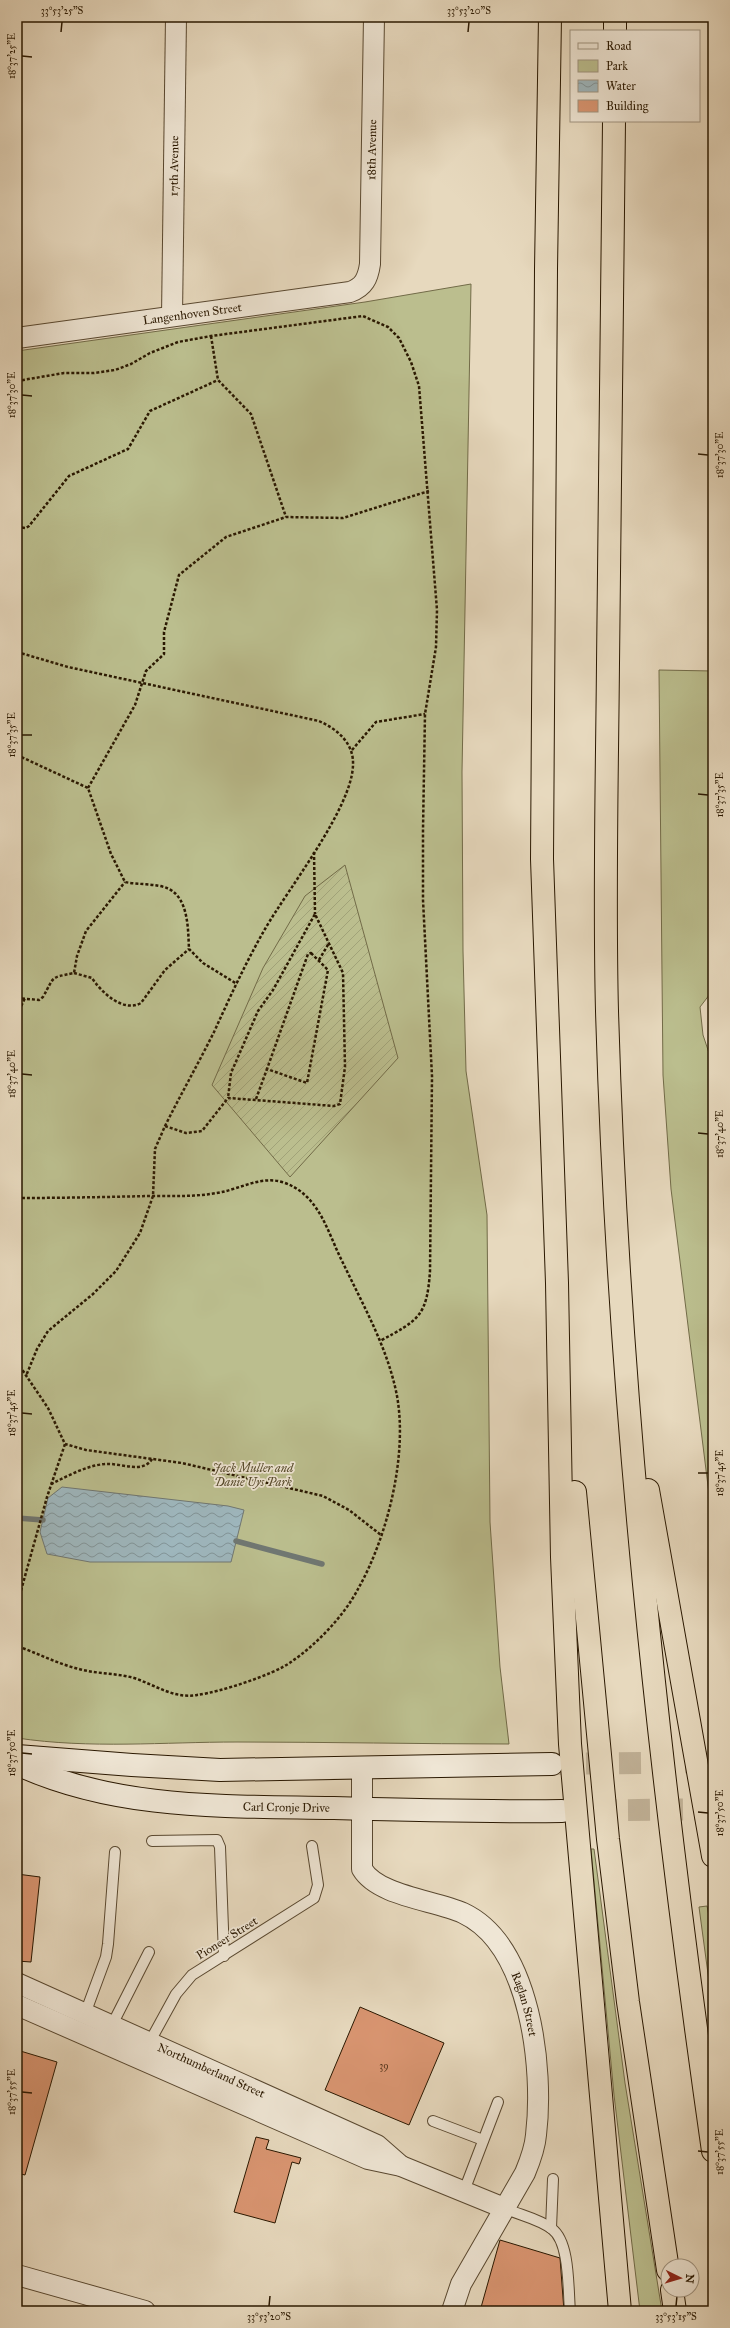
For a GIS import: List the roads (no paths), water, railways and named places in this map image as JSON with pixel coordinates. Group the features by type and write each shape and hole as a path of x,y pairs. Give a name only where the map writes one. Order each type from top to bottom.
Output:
{"highway":[{"path":"550,17 546,276 542,859 556,1283 562,1557 570,1744 620,2311"},
{"path":"615,17 615,30"},
{"path":"614,122 606,863 607,1002 615,1198 627,1385 646,1618 659,1742 690,1992 713,2151"},
{"path":"556,1283 596,1734 628,2002 666,2258"},
{"path":"627,1385 663,1569 713,1856"},
{"path":"673,2298 675,2311"}],"main road":[{"path":"17,1756 132,1766 220,1770 552,1764"},
{"name":"Carl Cronje Drive","path":"17,1764 48,1778 84,1788 164,1802 218,1806 562,1811"}],"street":[{"name":"17th Avenue","path":"172,316 176,17"},
{"name":"18th Avenue","path":"365,282 370,264 374,17"},
{"name":"Langenhoven Street","path":"17,338 350,292 359,289 365,282"},
{"name":"Raglan Street","path":"362,1767 362,1869 367,1878 386,1888 463,1913 483,1927 505,1952 516,1972 526,2001 536,2065 536,2129 531,2158 525,2173 461,2284 452,2311"},
{"name":"Northumberland Street","path":"17,1983 112,2025 145,2050"},
{"name":"Northumberland Street","path":"17,2004 145,2050 377,2145 401,2166 504,2208"},
{"path":"17,2275 144,2311"}],"lane":[{"path":"152,1841 217,1840 220,1846 224,1956"},
{"name":"Pioneer Street","path":"145,2050 176,1994 192,1975 314,1898 318,1885 312,1846"},
{"path":"85,2014 106,1957 115,1852"},
{"path":"112,2025 149,1952"},
{"path":"464,2191 498,2102"},
{"path":"433,2120 483,2140"},
{"path":"551,2228 553,2179"},
{"path":"504,2208 551,2228 562,2241 570,2311"}],"water":[{"path":"62,1487 228,1506 244,1510 231,1562 90,1562 47,1554 40,1532 48,1498"}],"waterway":[{"path":"17,1518 43,1520"},
{"path":"236,1541 322,1564"}],"tunnel":[{"path":"553,1764 713,1762"},
{"path":"562,1811 713,1809"}],"park label":[{"name":"Jack Muller and Danie Uys Park","path":"253,1475"}]}
